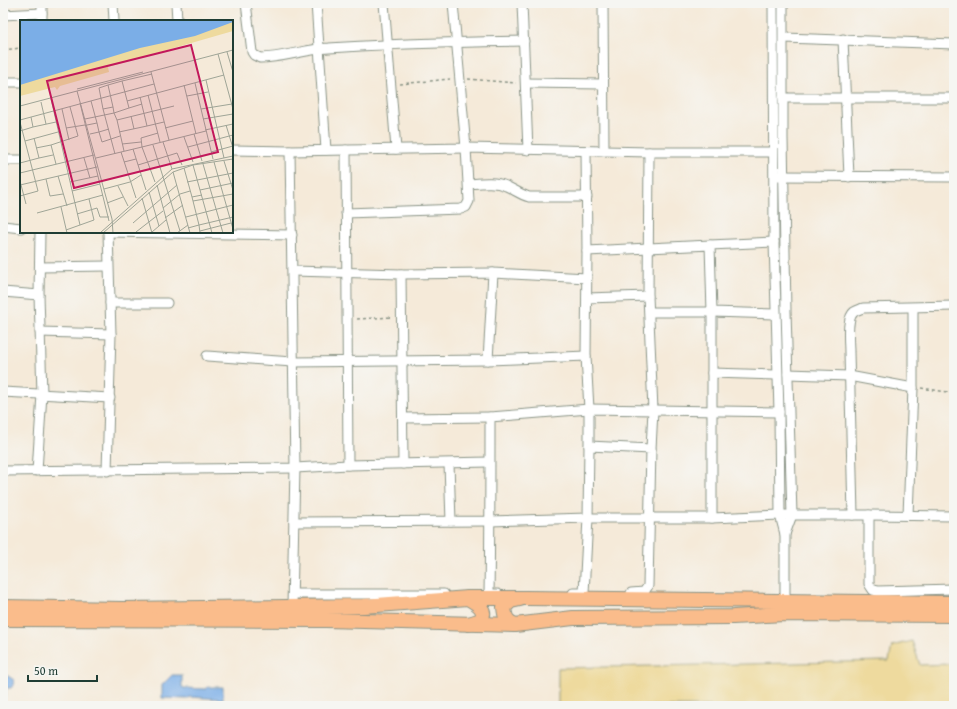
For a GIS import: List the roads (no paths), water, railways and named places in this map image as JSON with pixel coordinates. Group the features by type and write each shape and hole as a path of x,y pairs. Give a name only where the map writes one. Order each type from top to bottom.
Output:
{"highway":[{"path":"468,598 478,604 484,615 481,620 468,624"},
{"path":"3,619 122,614 293,600 364,606 468,598 785,600 954,603"},
{"path":"515,625 509,623 505,617 504,608 511,601 526,598"},
{"path":"3,607 122,614 515,625 573,618 733,617 784,614 954,614"}],"street":[{"path":"113,3 114,20"},
{"path":"176,3 177,20"},
{"path":"246,3 252,52 258,58 319,48 387,44 524,41"},
{"path":"316,3 326,150"},
{"path":"384,3 396,149"},
{"path":"346,213 461,210 466,207 469,201 466,148 453,3"},
{"path":"522,3 528,150"},
{"path":"603,3 604,151"},
{"path":"773,3 775,314 779,412 780,515 785,534 784,614"},
{"path":"783,3 784,176 792,515 785,534"},
{"path":"3,15 42,12"},
{"path":"784,38 954,44"},
{"path":"842,39 849,177"},
{"path":"3,82 20,82"},
{"path":"526,83 603,84"},
{"path":"783,98 954,98"},
{"path":"233,150 290,151 466,148 649,152 773,152"},
{"path":"346,150 348,465"},
{"path":"290,151 295,468 293,600 489,594 644,592 648,586 651,449 654,410 648,296 649,152"},
{"path":"584,592 588,518 589,446 589,409 586,356 586,151"},
{"path":"3,160 20,160"},
{"path":"773,175 954,177"},
{"path":"468,184 495,183 529,197 587,197"},
{"path":"3,226 20,228"},
{"path":"37,470 42,394 40,332 40,233"},
{"path":"107,471 111,334 108,233"},
{"path":"169,233 292,235"},
{"path":"587,251 774,242"},
{"path":"710,245 712,312 712,518"},
{"path":"40,267 108,266"},
{"path":"293,271 347,274 493,274 587,278"},
{"path":"401,274 403,464"},
{"path":"488,360 493,274"},
{"path":"3,292 40,295"},
{"path":"586,298 648,296"},
{"path":"110,303 167,303"},
{"path":"853,515 850,376 851,316 855,311 863,308 954,306"},
{"path":"908,515 913,388 913,308"},
{"path":"650,312 775,314"},
{"path":"40,332 111,334"},
{"path":"207,356 293,362 488,360 586,356"},
{"path":"712,373 778,375"},
{"path":"788,374 850,376 913,388"},
{"path":"3,392 110,398"},
{"path":"403,418 490,417 589,409 779,412"},
{"path":"489,594 490,417"},
{"path":"589,446 651,449"},
{"path":"3,471 295,468 348,465 489,462"},
{"path":"449,464 451,521"},
{"path":"294,522 712,518 780,515 954,516"},
{"path":"869,515 869,584 873,590 954,589"}],"water":[{"path":"172,675 182,675 182,687 184,688 206,689 208,687 223,687 223,699 190,697 187,699 162,698 162,685"},
{"path":"8,676 14,680 11,688 6,688 6,697 3,700 3,677"}]}
